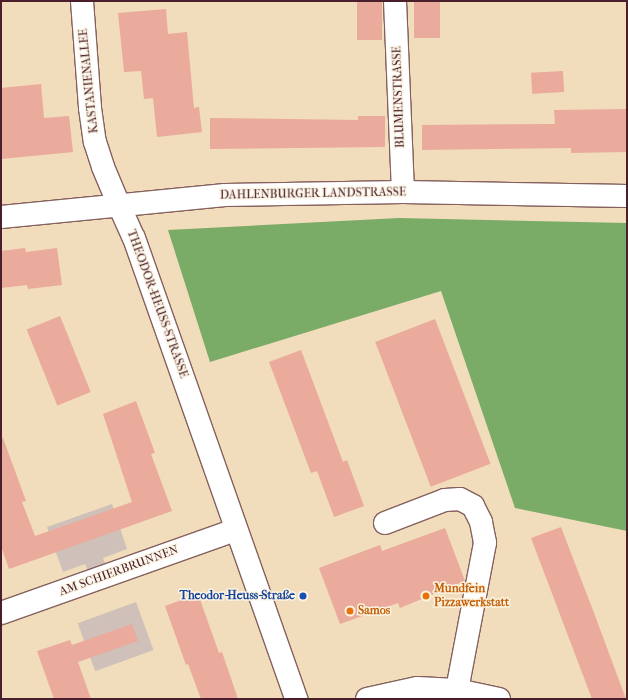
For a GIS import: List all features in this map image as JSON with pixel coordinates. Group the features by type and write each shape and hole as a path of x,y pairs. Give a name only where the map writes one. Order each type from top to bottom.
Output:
{"main road":[{"name":"KASTANIENALLEE","path":"82,1 90,108 95,142 103,167 119,204"},
{"name":"BLUMENSTRASSE","path":"395,1 403,192"},
{"name":"DAHLENBURGER LANDSTRASSE","path":"1,217 119,204 226,195 403,192 627,196"},
{"name":"THEODOR-HEUSS-STRASSE","path":"119,204 136,245 296,699"},
{"path":"385,523 445,500 460,498 473,506 481,522 485,543 457,690"},
{"name":"AM SCHIERBRUNNEN","path":"1,614 236,530"},
{"path":"367,699 417,688 457,690 499,699"}],"shaded area":[{"path":"112,504 127,549 103,558 106,567 89,573 85,564 63,572 47,527"},
{"path":"136,602 153,650 95,671 78,623"}],"green space":[{"path":"399,218 627,223 627,531 515,508 441,291 210,362 168,230"}],"building":[{"path":"357,1 382,1 382,40 357,40"},
{"path":"414,1 440,1 440,38 414,38"},
{"path":"166,9 168,34 187,32 194,108 199,107 202,132 157,137 153,98 144,99 141,71 124,72 118,13"},
{"path":"563,71 564,92 532,94 531,73"},
{"path":"41,84 44,118 69,116 73,152 1,159 1,88"},
{"path":"627,109 627,152 571,153 571,148 422,150 422,125 555,124 554,110"},
{"path":"358,116 385,116 385,147 210,149 210,118 358,120"},
{"path":"25,248 26,252 57,248 62,285 28,289 27,285 1,288 1,251"},
{"path":"60,316 91,392 57,406 27,329"},
{"path":"435,319 491,464 431,487 375,342"},
{"path":"301,350 343,462 347,460 364,506 334,517 317,471 311,473 269,362"},
{"path":"136,401 155,453 151,454 172,511 9,569 1,546 1,438 3,438 26,501 22,502 35,536 132,502 103,414"},
{"path":"561,527 626,699 592,699 531,538"},
{"path":"445,528 465,581 400,608 398,603 340,624 319,568 380,545 382,551"},
{"path":"198,594 219,653 222,652 238,699 201,699 188,664 186,665 165,606"},
{"path":"132,624 138,641 78,662 91,699 54,699 37,651 70,640 72,645"}],"place":[{"name":"Theodor-Heuss-Straße","path":"303,596"},
{"name":"Mundfein Pizzawerkstatt","path":"426,596"},
{"name":"Samos","path":"350,611"}]}
